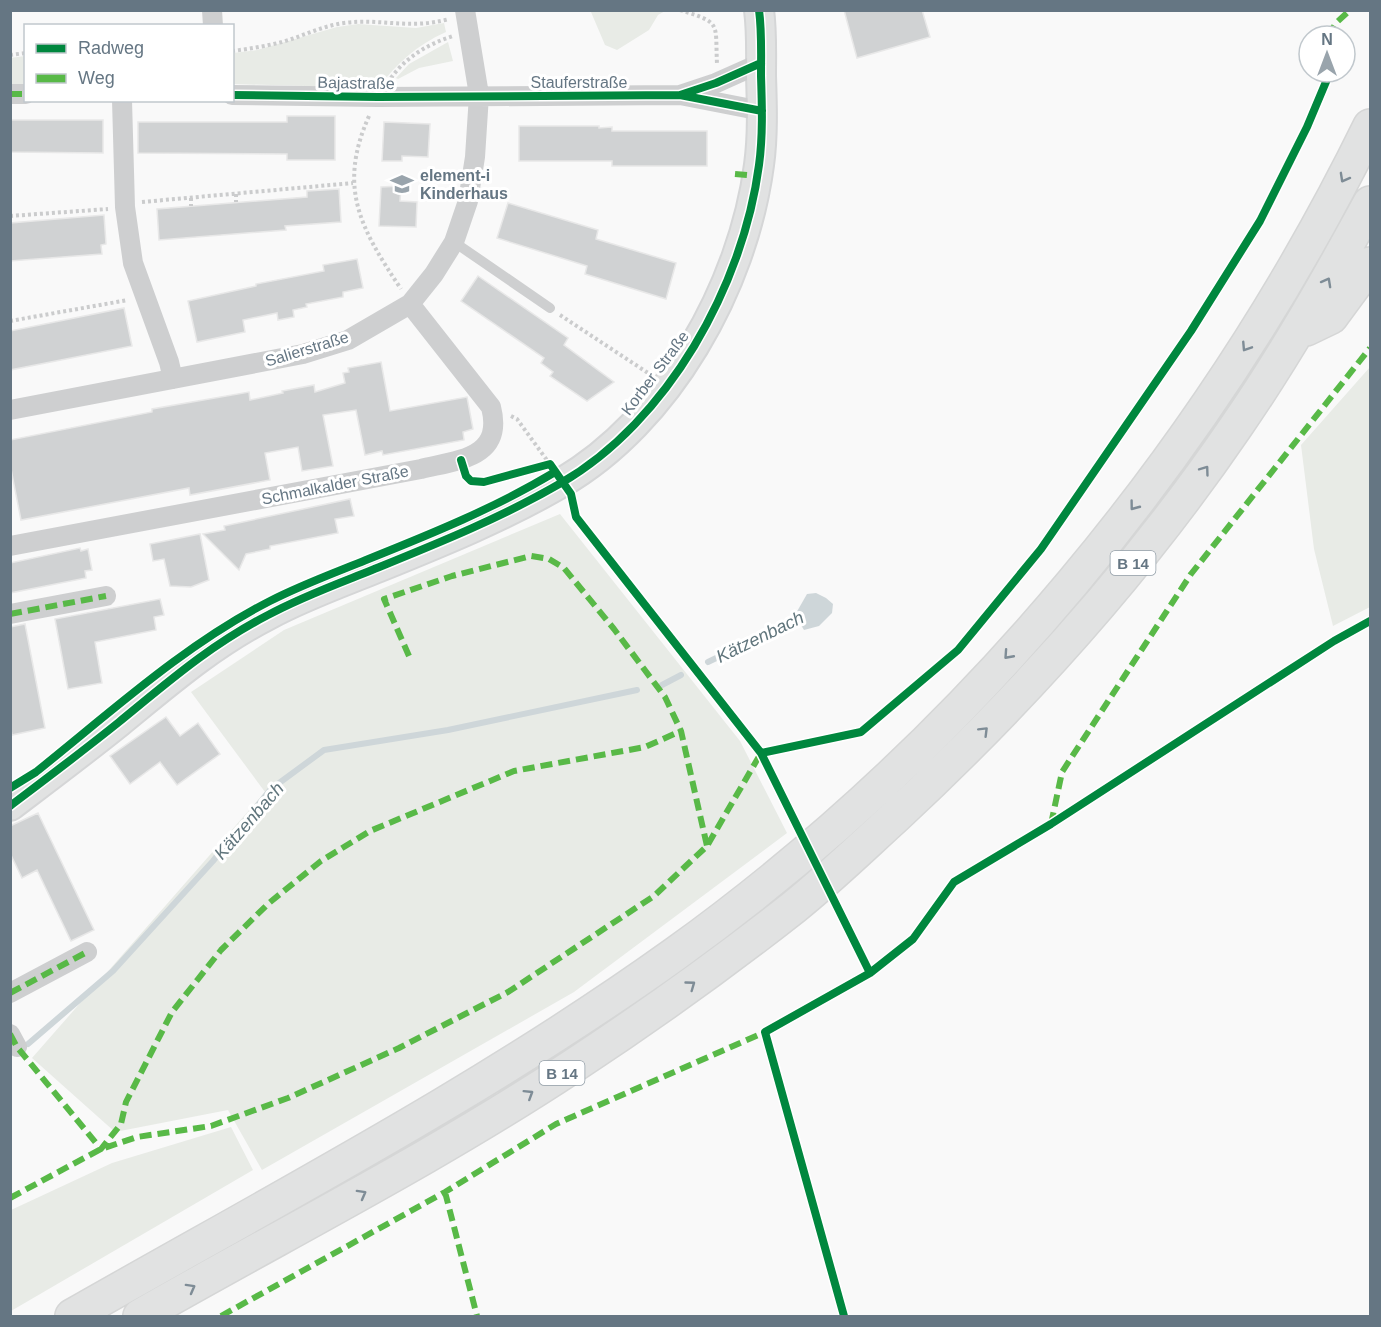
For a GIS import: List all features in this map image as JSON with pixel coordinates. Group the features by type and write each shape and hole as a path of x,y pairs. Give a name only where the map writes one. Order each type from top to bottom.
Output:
{"highway":[{"name":"B 14","path":"72,1317 469,1091 564,1030 677,953 772,879 851,811 924,743 991,674 1050,609 1129,513 1206,408 1267,315 1371,126"},
{"name":"B 14","path":"140,1317 484,1123 693,984 797,905 943,772 1017,697 1083,624 1159,532 1234,430 1297,333 1371,203"},
{"path":"1297,333 1331,317 1371,264"}],"street":[{"name":"Korber Straße","path":"10,806 117,724 187,666 226,638 295,601 445,541 508,512 563,482 600,455 647,411 707,326 736,256 749,212 759,165 762,111 759,10"},
{"path":"466,12 478,95"},
{"name":"Stauferstraße","path":"680,94 716,83 761,63"},
{"name":"Stauferstraße","path":"478,95 680,94 762,111"},
{"name":"Bajastraße","path":"234,95 378,97 478,95"},
{"name":"Salierstraße","path":"10,410 303,354 348,340 410,304 434,274 454,242 468,201 475,157 478,95"},
{"path":"123,102 125,206 133,263 173,378"},
{"name":"Schmalkalder Straße","path":"10,546 228,506 461,460 474,455 491,439 495,423 491,406 410,304"},
{"path":"10,614 106,596"},
{"path":"10,993 87,952"}],"lane":[{"path":"454,242 550,308"}],"path":[{"path":"680,10 711,21 716,28 717,68"},
{"path":"234,51 265,46 328,26 365,22 420,25 466,12"},
{"path":"398,285 368,236 361,219 353,183 358,142 378,97 394,73 416,53 430,44 453,35"},
{"path":"10,216 353,183"},
{"path":"236,194 236,202"},
{"path":"190,198 191,206"},
{"path":"10,321 145,297"},
{"path":"550,308 648,373"},
{"path":"461,460 466,476 471,481 484,482 550,464 517,419"}],"shaded area":[{"path":"595,10 665,11 658,15 649,30 617,50 605,45 591,12"},
{"path":"444,23 446,32 408,56 378,88 234,84 234,53 257,50 337,27 358,24 416,28"},
{"path":"448,42 453,61 419,68 396,78 409,64"},
{"path":"24,56 24,84 11,84 10,58"},
{"path":"1370,367 1370,607 1333,626 1314,549 1301,445"},
{"path":"560,514 740,741 787,833 574,992 262,1170 228,1110 115,1132 32,1058 265,792 191,692 284,630"},
{"path":"816,593 833,604 832,613 819,626 804,630 795,615 807,594"},
{"path":"231,1127 253,1170 11,1311 11,1210 112,1163"}],"building":[{"path":"844,10 922,10 930,37 857,58"},
{"path":"287,116 335,116 335,160 287,160 287,154 138,153 138,122 287,122"},
{"path":"10,120 103,120 103,153 10,152"},
{"path":"384,122 430,124 428,157 402,156 402,161 382,161"},
{"path":"519,126 599,126 599,128 612,127 612,131 707,131 707,166 612,166 612,161 519,161"},
{"path":"401,186 400,201 417,202 416,227 379,226 381,187"},
{"path":"339,189 341,222 285,226 286,230 159,240 157,209 307,197 307,191"},
{"path":"508,203 598,230 596,239 676,263 666,299 585,274 587,266 497,238"},
{"path":"104,215 106,244 101,245 102,254 10,261 10,223"},
{"path":"357,259 363,288 343,292 343,297 306,304 307,307 293,310 294,317 278,320 277,313 243,320 245,332 197,342 188,301 256,286 256,284 324,271 323,265"},
{"path":"478,276 568,338 564,345 614,382 587,401 550,376 553,372 541,363 544,358 461,301"},
{"path":"124,308 132,346 10,370 10,331"},
{"path":"381,362 390,411 467,397 473,429 463,432 464,440 383,455 382,451 365,455 356,410 323,415 333,466 302,471 298,447 265,453 270,480 190,495 189,488 21,520 10,464 10,440 152,412 152,409 249,392 250,400 314,385 315,392 345,383 343,373 349,372 348,368"},
{"path":"350,499 354,516 335,519 338,533 270,546 270,549 246,554 239,570 203,534 225,530 224,526"},
{"path":"200,534 209,580 191,587 170,586 164,559 153,561 150,544"},
{"path":"80,548 81,551 88,549 92,570 85,571 86,578 10,593 10,563"},
{"path":"160,599 164,615 154,617 156,630 95,642 102,683 68,689 55,619"},
{"path":"25,624 45,728 12,735 10,725 10,627"},
{"path":"166,717 180,736 198,723 220,754 177,785 160,762 130,784 110,756"},
{"path":"38,813 94,930 71,941 37,870 22,878 10,853 10,826"}],"waterway":[{"name":"Kätzenbach","path":"708,662 803,616"},
{"name":"Kätzenbach","path":"662,685 681,675"},
{"name":"Kätzenbach","path":"28,1044 113,971 213,861 271,789 324,750 448,730 637,690"}],"marked path":[{"path":"1335,24 1350,10"},
{"path":"10,94 24,94"},
{"path":"735,174 757,176"},
{"path":"1051,824 1062,772 1191,574 1370,348"},
{"path":"409,656 384,599 452,576 531,556 549,559 564,568 665,697 681,731 707,846"},
{"path":"10,614 106,596"},
{"path":"10,1034 17,1047 101,1149 121,1124 126,1102 172,1012 221,950 269,903 321,861 370,831 514,771 645,747 681,731"},
{"path":"10,1198 101,1149 137,1137 211,1126 288,1098 399,1048 508,992 654,896 707,846 761,753 765,752"},
{"path":"10,993 87,952"},
{"path":"221,1316 445,1192 556,1124 765,1032"},
{"path":"445,1192 477,1316"}],"cycle path":[{"path":"10,806 190,665 227,639 293,602 444,540 538,496 600,456 635,424 666,387 694,346 718,302 736,257 750,211 759,165 762,132 759,10"},
{"path":"680,95 716,83 761,63"},
{"path":"761,753 861,732 958,650 1041,549 1191,331 1260,221 1307,127 1325,84"},
{"path":"234,95 378,97 680,95 762,111"},
{"path":"461,460 466,476 471,481 484,482 550,464 571,494 576,517 761,753 870,973"},
{"path":"10,788 36,772 149,680 238,619 318,579 462,520 555,472"},
{"path":"844,1316 765,1032 870,973 913,939 954,882 1051,824 1334,641 1370,621"}],"place":[{"name":"element-i Kinderhaus","path":"402,184"}]}
